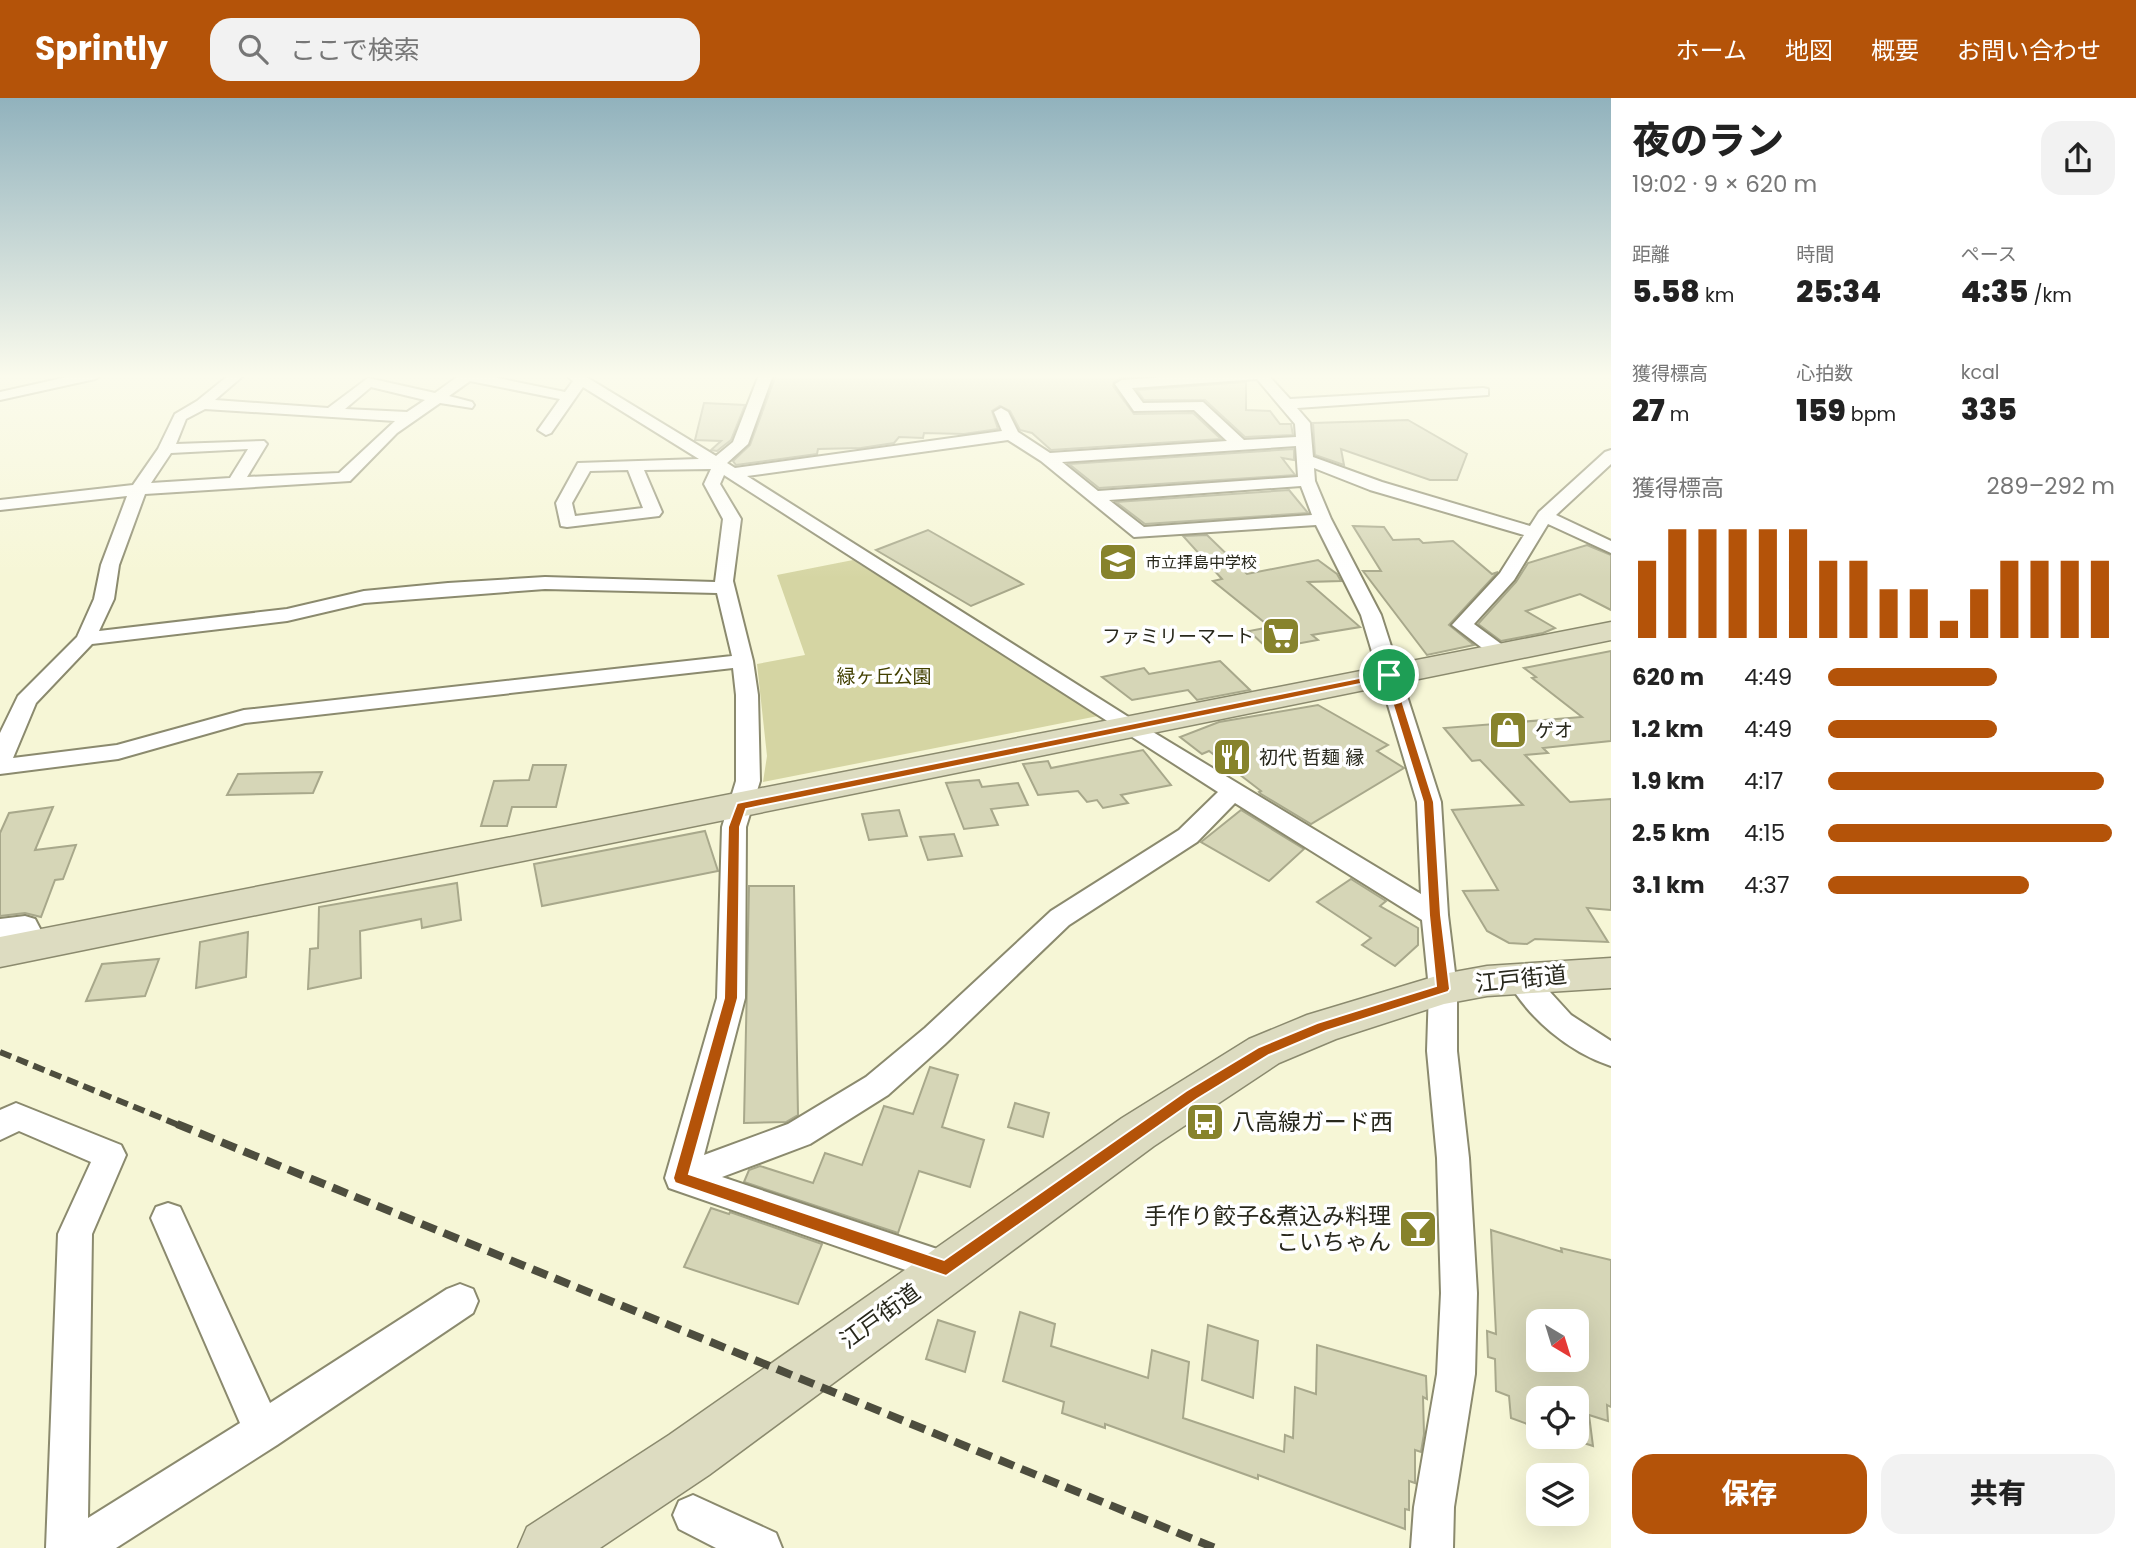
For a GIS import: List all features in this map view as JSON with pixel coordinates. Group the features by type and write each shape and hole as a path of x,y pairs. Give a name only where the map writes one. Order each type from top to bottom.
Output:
{"street":[{"path":"169,443 138,490 110,565 104,599 86,639 26,701 1,756 118,752 244,717 743,661"},
{"path":"0,505 236,482 344,478 380,443"},
{"path":"683,443 1130,728 1435,915"},
{"path":"681,1178 731,998 734,827 748,781 749,753 743,661 726,588 732,519 712,484 741,443"},
{"path":"634,464 653,512 566,522 564,503 584,466 634,464 723,468 937,443"},
{"path":"1023,443 1047,458 1140,533 1322,519"},
{"path":"1047,458 1277,443"},
{"path":"1304,443 1307,481 1322,519 1371,615 1429,802 1435,915 1443,989 1442,1051 1453,1158 1459,1293 1456,1374 1434,1507 1432,1548"},
{"path":"166,449 259,444 236,482"},
{"path":"1501,653 1462,625 1507,576 1532,532 1545,516 1611,455"},
{"path":"1306,460 1376,486 1532,532"},
{"path":"1092,496 1307,481"},
{"path":"1545,516 1611,548"},
{"path":"86,639 287,615 364,597 448,589 545,583 726,588"},
{"path":"0,952 1611,631"},
{"path":"681,1178 799,1135 877,1086 935,1036 1060,918 1188,835 1234,790"},
{"path":"0,929 25,926 35,946"},
{"name":"江戸街道","path":"548,1548 689,1455 946,1268 1181,1102 1264,1051 1322,1027 1443,989 1520,978 1611,973"},
{"path":"1520,978 1560,1026 1583,1042 1611,1054"},
{"path":"0,1127 16,1116 110,1155 75,1234 67,1548"},
{"path":"681,1178 946,1268"},
{"path":"168,1217 263,1431"},
{"path":"78,1548 263,1431 460,1301"},
{"path":"693,1515 761,1548"}],"green space":[{"name":"緑ヶ丘公園","path":"853,560 1098,716 763,782 767,756 757,664 805,655 777,575"}],"building":[{"path":"719,443 728,443 717,451 711,450"},
{"path":"751,443 894,443 861,448 818,449 817,454 736,465 733,461"},
{"path":"1043,443 1164,443 1051,450"},
{"path":"1314,443 1447,443 1467,454 1457,480 1430,480 1341,449 1344,465 1315,455"},
{"path":"1294,449 1294,460 1282,458 1295,475 1099,488 1069,464"},
{"path":"1289,490 1308,513 1145,524 1116,502"},
{"path":"1353,526 1384,527 1393,540 1419,539 1423,543 1453,541 1492,574 1498,572 1449,625 1474,645 1427,655 1363,571 1381,571"},
{"path":"928,530 1023,584 971,606 876,550"},
{"path":"1207,535 1247,574 1318,560 1337,574 1341,581 1308,582 1360,627 1312,635 1318,640 1268,649 1249,631 1270,627 1213,581 1222,579 1183,536"},
{"path":"1587,545 1611,555 1611,610 1580,594 1526,611 1555,628 1501,641 1478,624 1516,582 1528,563"},
{"path":"1611,651 1611,741 1543,748 1548,753 1525,755 1570,802 1611,799 1611,910 1587,908 1608,942 1535,939 1527,944 1509,943 1487,931 1463,891 1498,890 1452,810 1523,805 1480,760 1472,761 1444,728 1582,717 1532,678 1536,677 1524,668"},
{"path":"1220,661 1250,690 1197,700 1188,690 1132,700 1102,677 1144,668 1149,674"},
{"path":"1318,705 1388,745 1377,751 1404,768 1311,824 1261,794 1261,791 1209,751 1202,754 1180,737 1219,722"},
{"path":"1143,750 1171,785 1121,795 1128,803 1103,808 1097,800 1087,802 1078,791 1038,795 1023,764 1048,761 1051,768"},
{"path":"533,765 566,765 556,807 512,807 507,826 481,826 494,781 529,780"},
{"path":"322,772 313,793 227,795 238,774"},
{"path":"979,780 982,787 1018,783 1028,805 991,809 998,825 964,829 946,783"},
{"path":"53,807 35,850 76,845 63,879 55,880 41,917 25,913 0,916 0,833 9,813"},
{"path":"899,810 907,836 869,840 862,814"},
{"path":"1241,810 1304,849 1269,881 1201,842"},
{"path":"705,831 718,871 542,906 534,864"},
{"path":"954,834 962,856 928,860 920,837"},
{"path":"1351,879 1386,901 1380,906 1418,928 1418,945 1395,966 1362,945 1371,938 1317,902"},
{"path":"457,883 461,920 422,928 421,919 360,931 361,978 308,989 310,949 318,948 319,907"},
{"path":"749,886 794,886 798,1115 786,1122 744,1123"},
{"path":"248,932 246,977 196,988 200,942"},
{"path":"159,959 145,996 86,1001 102,964"},
{"path":"930,1067 958,1075 942,1127 984,1140 970,1187 919,1171 898,1233 744,1182 749,1170 760,1166 813,1183 825,1153 862,1165 884,1106 913,1114"},
{"path":"1015,1103 1049,1113 1043,1137 1008,1127"},
{"path":"711,1208 822,1244 798,1304 684,1267"},
{"path":"1491,1230 1562,1252 1561,1248 1611,1260 1611,1407 1607,1405 1608,1421 1589,1415 1589,1386 1526,1386 1526,1424 1511,1418 1509,1396 1496,1391 1495,1359 1488,1357 1487,1331 1496,1334"},
{"path":"1020,1312 1055,1324 1051,1346 1148,1378 1152,1350 1189,1362 1183,1418 1284,1452 1285,1435 1293,1438 1295,1387 1316,1394 1317,1345 1426,1376 1427,1399 1423,1397 1424,1434 1421,1452 1415,1450 1415,1483 1409,1481 1409,1510 1405,1509 1405,1529 1258,1475 1258,1479 1105,1424 1105,1428 1062,1413 1064,1402 1003,1381"},
{"path":"938,1320 975,1332 965,1372 926,1359"},
{"path":"1208,1325 1258,1341 1253,1398 1202,1380"},
{"path":"1589,1415 1593,1446 1589,1445"}],"railway":[{"path":"0,1052 181,1126"},
{"path":"177,1124 1215,1548"}],"place":[{"name":"市立拝島中学校","path":"1118,562"},
{"name":"ファミリーマート","path":"1281,636"},
{"name":"ゲオ","path":"1508,730"},
{"name":"初代 哲麺 縁","path":"1232,757"},
{"name":"八高線ガード西","path":"1205,1122"},
{"name":"手作り餃子&煮込み料理 こいちゃん","path":"1418,1229"}],"route":[{"path":"1389,675 1429,802 1435,915 1443,989 1322,1027 1264,1051 1192,1095 946,1268 681,1178 731,998 734,827 741,806 1389,675"}]}
